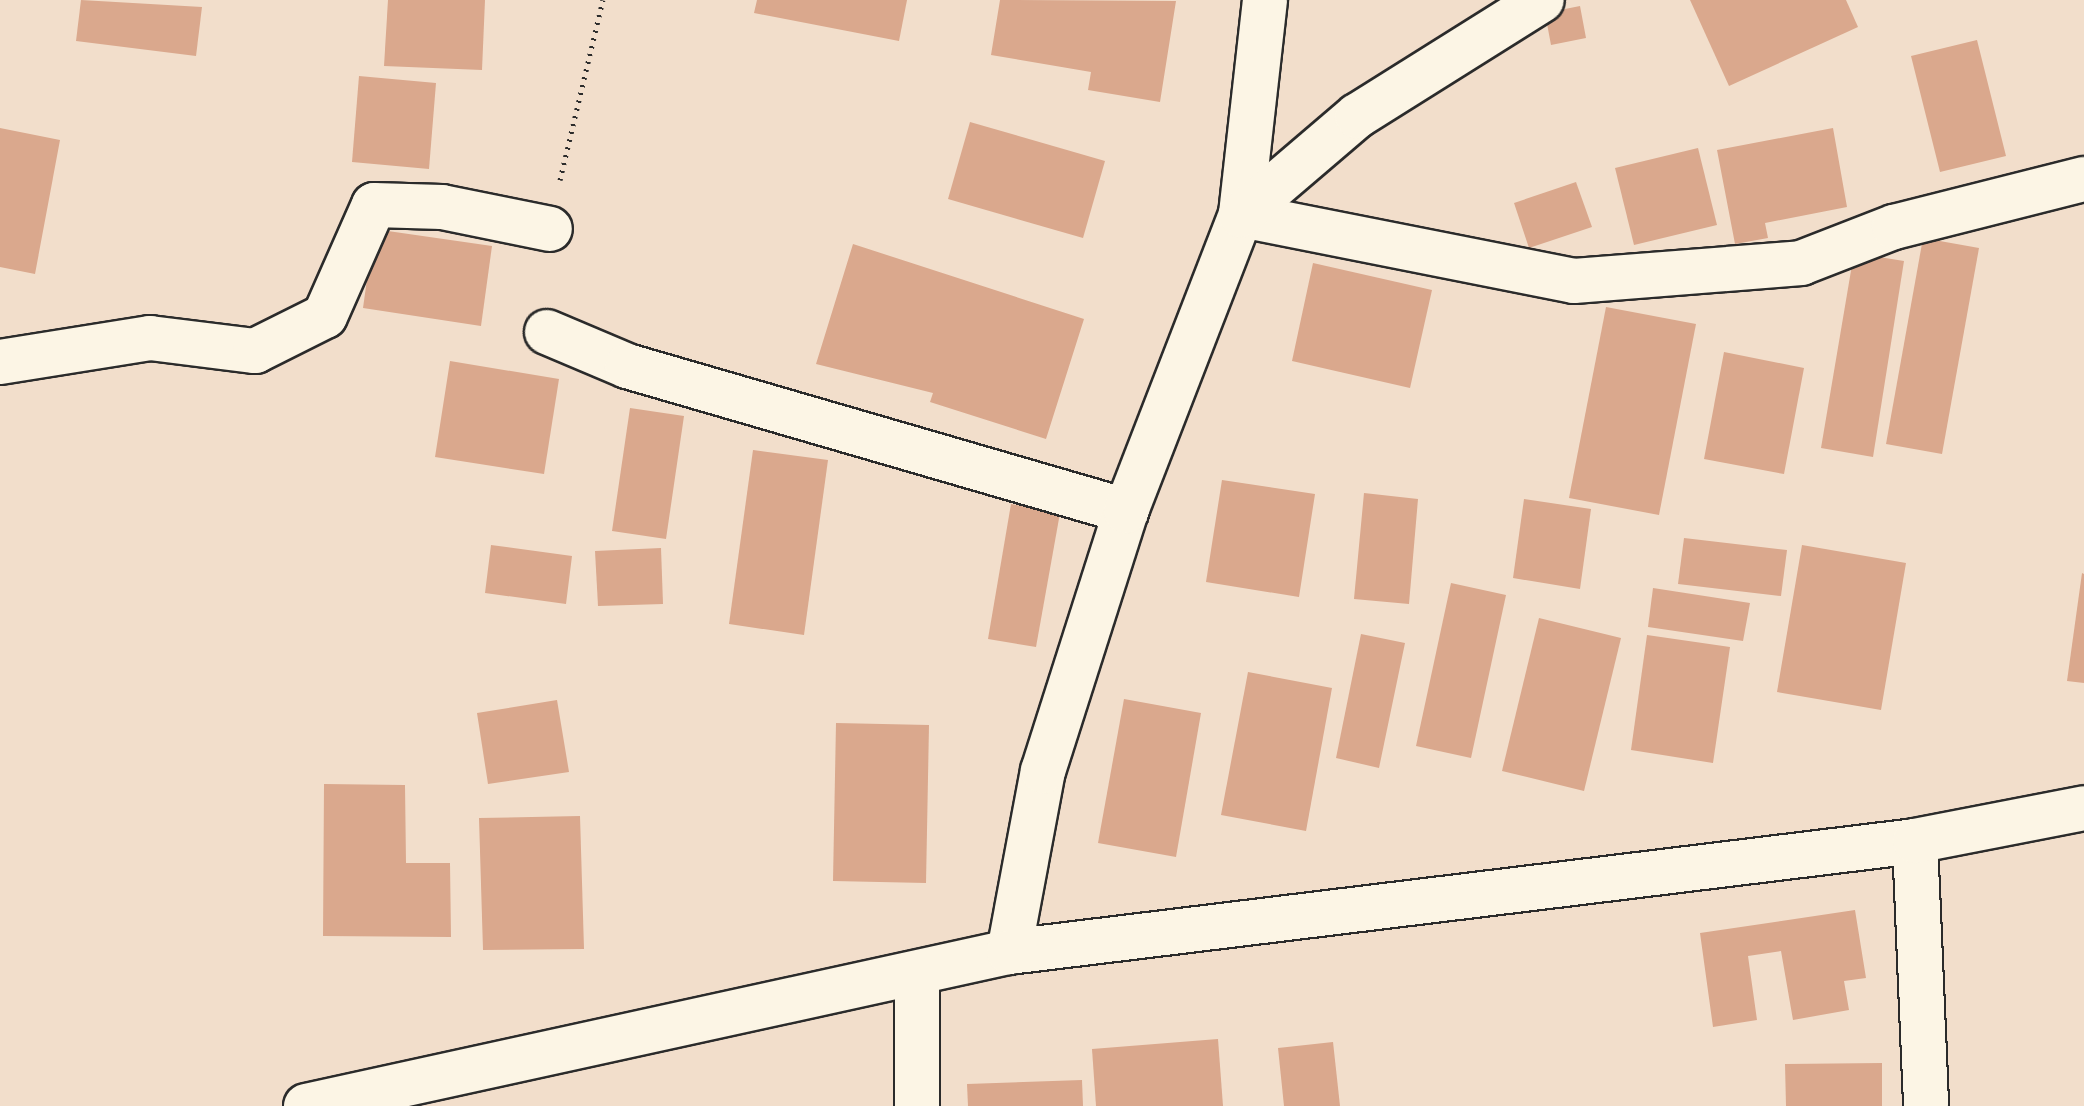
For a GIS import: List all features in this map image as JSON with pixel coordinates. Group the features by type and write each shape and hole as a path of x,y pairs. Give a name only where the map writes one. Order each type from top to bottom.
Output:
{"street":[{"path":"1009,952 1043,771 1126,511 1241,215 1265,0"},
{"path":"1241,215 1357,116 1542,0"},
{"path":"1241,215 1574,281 1801,263 1894,227 2084,179"},
{"path":"0,362 150,338 255,351 325,316 374,205 442,207 550,229"},
{"path":"547,332 627,366 1126,511"},
{"path":"333,1105 917,976 1009,952 1915,841 2084,808"},
{"path":"1915,841 1926,1106"},
{"path":"917,976 917,1106"}],"path":[{"path":"550,229 603,0"}],"building":[{"path":"81,0 202,7 196,56 76,41"},
{"path":"388,0 485,0 482,70 384,66"},
{"path":"757,0 907,0 899,41 754,13"},
{"path":"1000,0 1176,1 1160,102 1088,90 1091,72 991,55"},
{"path":"1690,0 1846,0 1858,27 1729,86"},
{"path":"1580,6 1586,38 1551,45 1545,13"},
{"path":"1977,40 2006,156 1940,172 1911,56"},
{"path":"359,76 436,83 429,169 352,162"},
{"path":"970,122 1105,161 1083,238 948,199"},
{"path":"0,128 60,140 35,274 0,267"},
{"path":"1833,128 1847,207 1765,223 1768,238 1735,244 1717,150"},
{"path":"1698,148 1717,225 1634,245 1615,168"},
{"path":"1576,182 1592,227 1529,248 1514,203"},
{"path":"374,229 492,246 481,326 363,308"},
{"path":"1923,238 1979,248 1942,454 1886,444"},
{"path":"853,244 1084,319 1046,439 930,402 933,393 816,364"},
{"path":"1854,253 1904,261 1873,457 1821,448"},
{"path":"1313,263 1432,290 1410,388 1292,361"},
{"path":"1606,307 1696,324 1659,515 1569,498"},
{"path":"1724,352 1804,368 1784,474 1704,459"},
{"path":"450,361 559,379 544,474 435,457"},
{"path":"630,408 684,416 666,539 612,531"},
{"path":"753,450 828,460 804,635 729,624"},
{"path":"1222,480 1315,494 1299,597 1206,582"},
{"path":"1364,493 1418,499 1409,604 1354,599"},
{"path":"1524,499 1591,509 1580,589 1513,578"},
{"path":"1011,504 1060,513 1036,647 988,639"},
{"path":"1684,538 1787,550 1781,596 1678,584"},
{"path":"491,545 572,556 566,604 485,593"},
{"path":"1802,545 1906,563 1881,710 1777,692"},
{"path":"661,548 663,604 598,606 595,551"},
{"path":"2084,574 2084,683 2067,681"},
{"path":"1451,583 1506,595 1471,758 1416,746"},
{"path":"1653,588 1750,603 1743,641 1648,627"},
{"path":"1539,618 1621,638 1584,791 1502,771"},
{"path":"1361,634 1405,643 1379,768 1336,758"},
{"path":"1647,635 1730,647 1713,763 1631,750"},
{"path":"1248,672 1332,688 1306,831 1221,815"},
{"path":"1124,699 1201,713 1176,857 1098,843"},
{"path":"557,700 569,772 488,784 477,713"},
{"path":"836,723 929,725 926,883 833,881"},
{"path":"324,784 405,785 406,863 450,863 451,937 323,936"},
{"path":"580,816 584,949 483,950 479,818"},
{"path":"1855,910 1866,978 1844,981 1849,1010 1793,1020 1781,951 1748,956 1757,1020 1713,1027 1700,933"},
{"path":"1218,1039 1223,1106 1096,1106 1092,1049"},
{"path":"1333,1042 1340,1106 1284,1106 1278,1048"},
{"path":"1882,1063 1882,1106 1786,1106 1785,1064"},
{"path":"1082,1080 1083,1106 968,1106 967,1084"}]}
